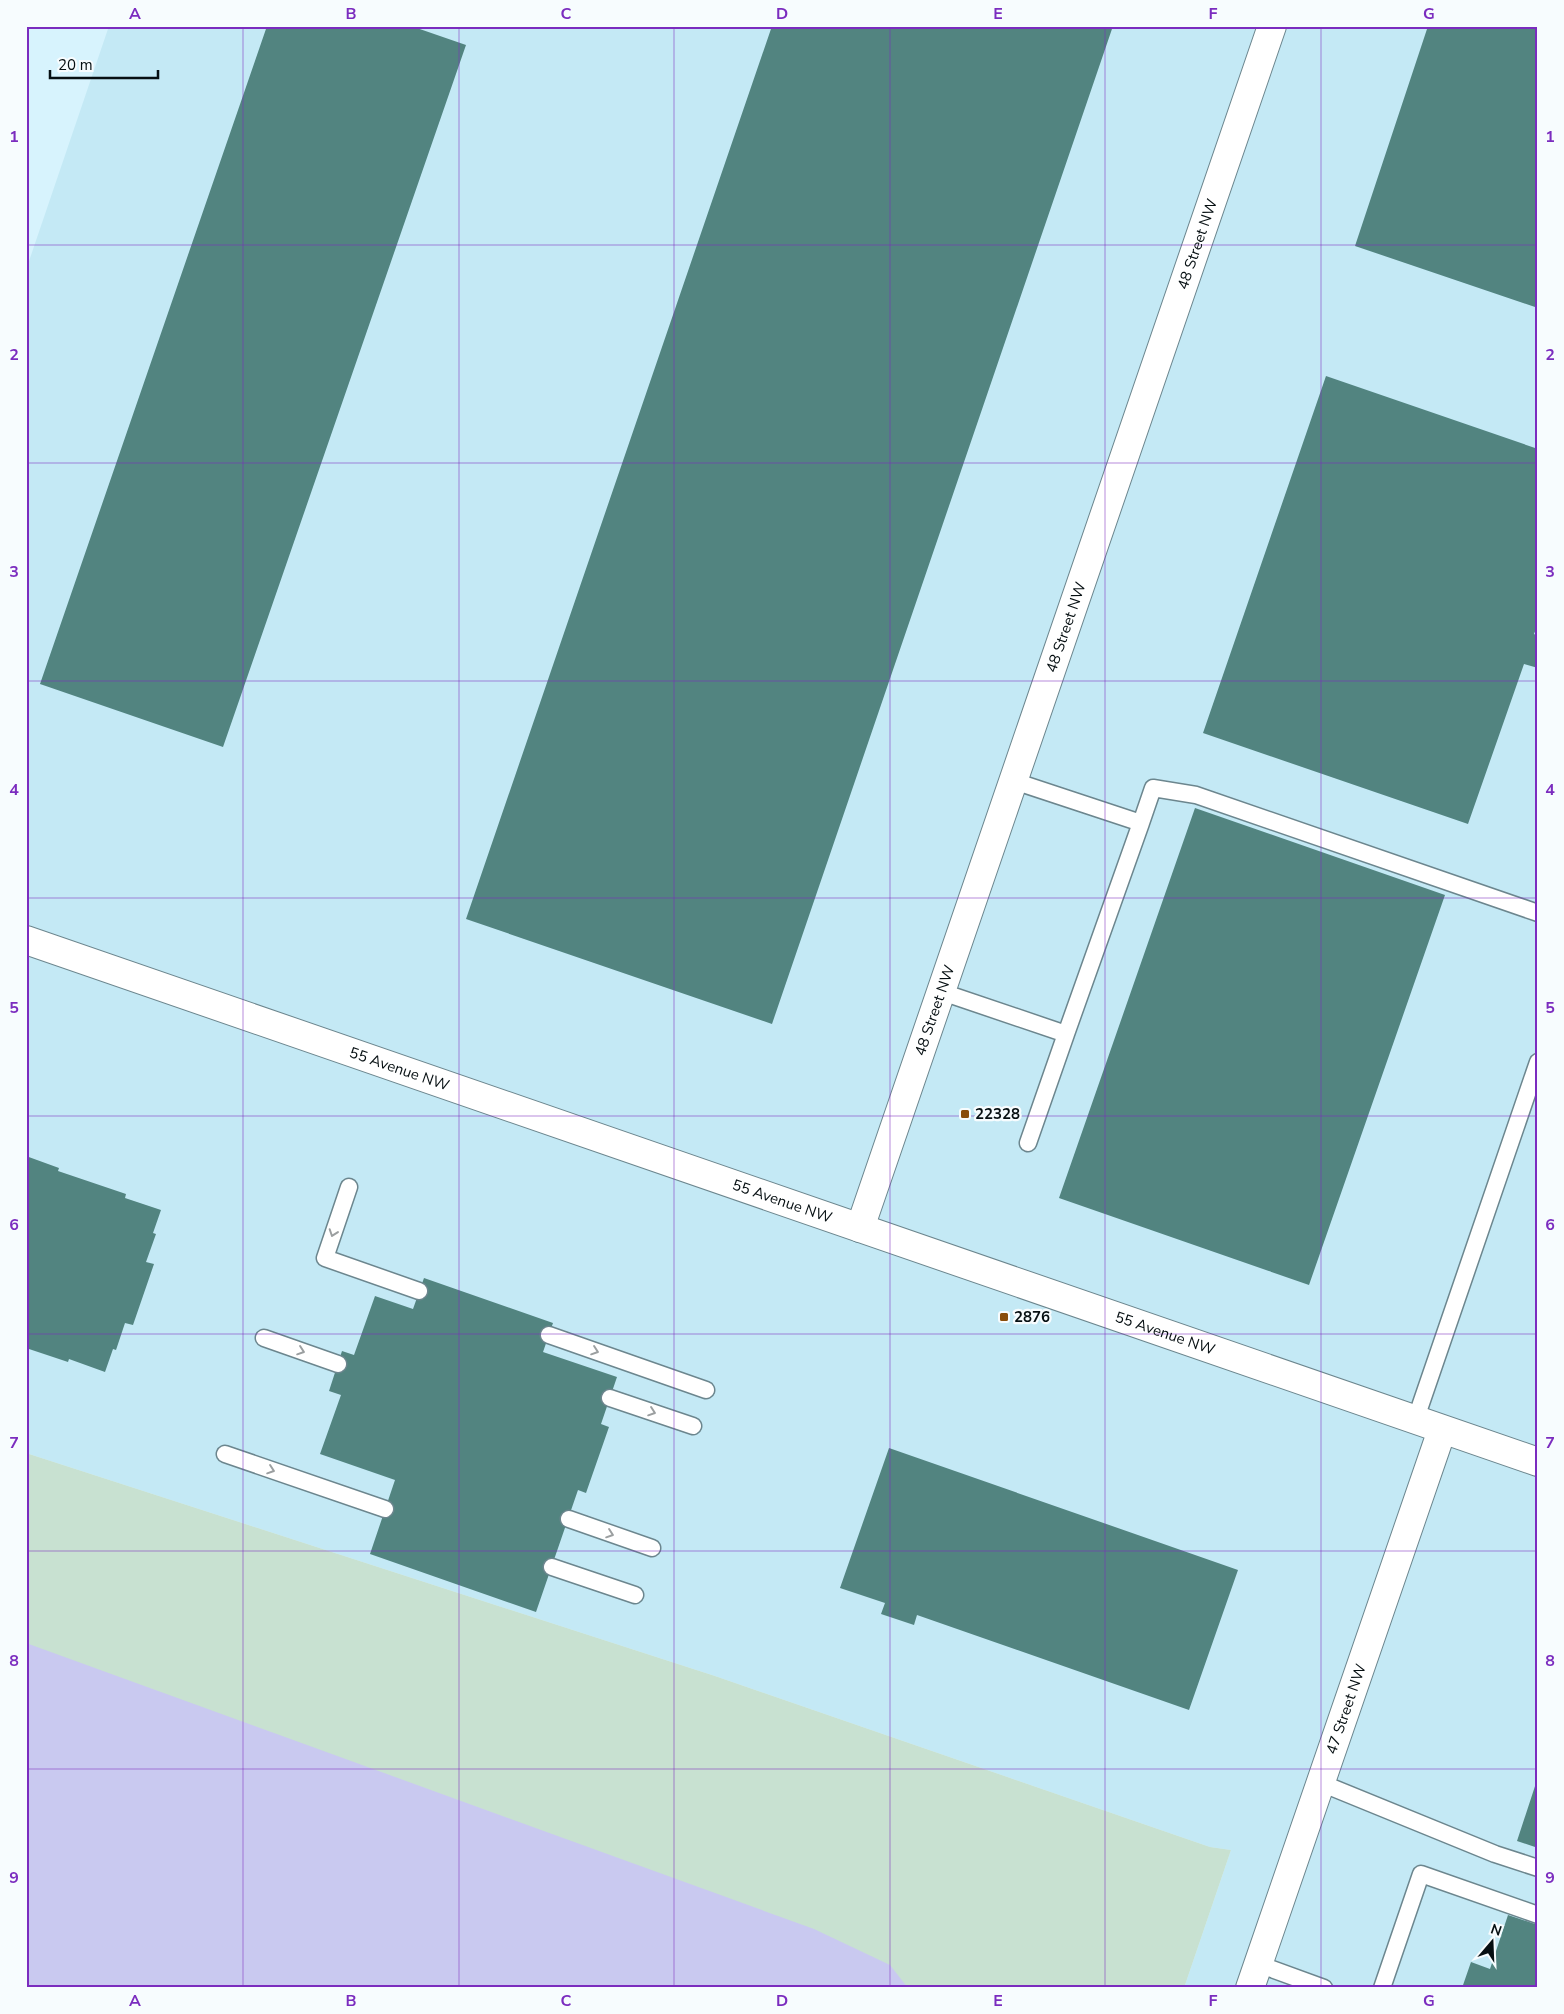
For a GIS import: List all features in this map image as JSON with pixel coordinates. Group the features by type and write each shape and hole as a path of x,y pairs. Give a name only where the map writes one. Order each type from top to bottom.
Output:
{"street":[{"name":"48 Street NW","path":"860,1228 1272,26"},
{"name":"55 Avenue NW","path":"26,940 1538,1462"},
{"name":"47 Street NW","path":"1254,1976 1442,1430"}],"lane":[{"path":"1014,781 1141,823"},
{"path":"1028,1144 1153,788 1196,795 1538,914"},
{"path":"942,992 1066,1034"},
{"path":"1415,1421 1538,1062"},
{"path":"349,1187 325,1258 419,1291"},
{"path":"549,1335 706,1390"},
{"path":"264,1338 338,1364"},
{"path":"610,1398 694,1426"},
{"path":"225,1454 385,1509"},
{"path":"568,1519 652,1548"},
{"path":"552,1567 634,1595"},
{"path":"1321,1783 1495,1854 1538,1868"},
{"path":"1382,1988 1421,1874 1538,1915"},
{"path":"1254,1976 1324,1988"}],"shaded area":[{"path":"109,26 1538,26 1538,1988 1184,1988 1231,1850 1210,1847 715,1676 26,1453 26,270"},
{"path":"26,1643 814,1929 890,1965 908,1988 26,1988"}],"green space":[{"path":"26,1453 715,1676 1210,1847 1231,1850 1184,1988 26,1988"}],"building":[{"path":"267,26 411,26 466,45 223,747 40,684"},
{"path":"772,26 1113,26 772,1024 466,919"},
{"path":"1428,26 1538,26 1538,308 1355,246"},
{"path":"1326,376 1538,449 1538,624 1534,634 1538,636 1538,668 1524,664 1468,824 1203,733"},
{"path":"1195,808 1445,895 1309,1285 1059,1198"},
{"path":"26,1156 59,1168 58,1171 126,1194 125,1198 161,1210 153,1233 156,1234 146,1262 154,1264 133,1325 125,1323 116,1350 113,1349 105,1372 69,1359 68,1362 26,1348"},
{"path":"424,1278 553,1323 543,1352 617,1377 601,1424 609,1427 586,1493 578,1490 536,1612 370,1554 395,1480 320,1454 341,1395 329,1391 342,1351 354,1355 375,1296 413,1309"},
{"path":"889,1448 1238,1570 1189,1710 917,1615 914,1625 881,1614 885,1603 840,1588"},
{"path":"1538,1780 1538,1848 1517,1841"},
{"path":"1508,1915 1538,1925 1538,1988 1462,1988 1471,1962 1490,1969"}],"place":[{"name":"22328","path":"965,1114"},
{"name":"2876","path":"1004,1317"}]}
